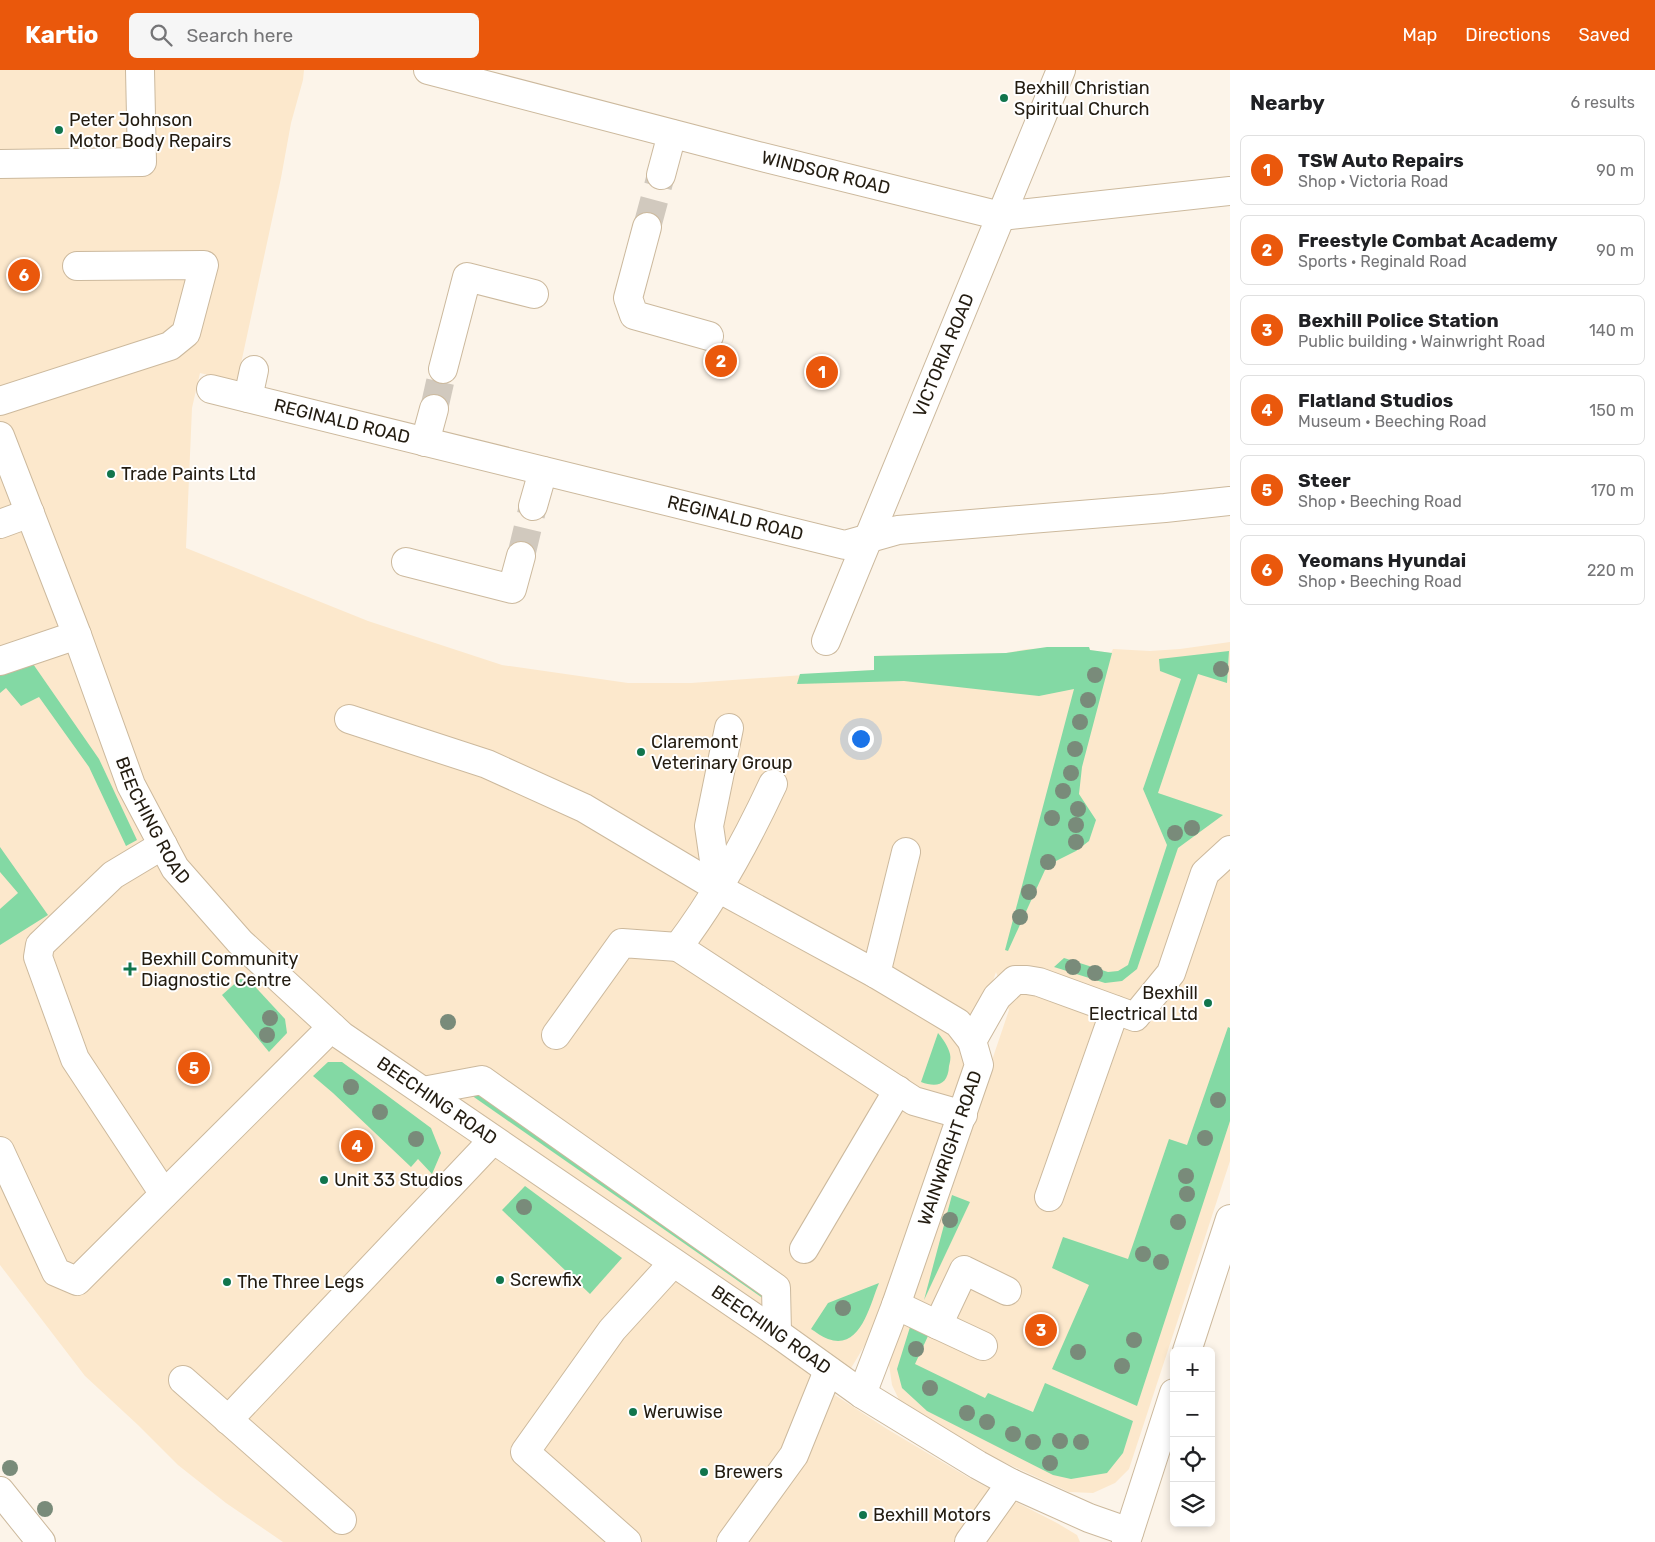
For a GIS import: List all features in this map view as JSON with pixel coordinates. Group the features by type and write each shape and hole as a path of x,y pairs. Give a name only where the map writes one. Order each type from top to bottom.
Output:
{"street":[{"path":"0,164 142,162 140,70"},
{"name":"WINDSOR ROAD","path":"428,70 519,82 672,134 1001,216 1230,191"},
{"name":"VICTORIA ROAD","path":"826,642 1061,70"},
{"path":"661,176 672,134"},
{"path":"647,227 628,298 634,315 709,336"},
{"path":"0,401 170,346 186,333 204,265 77,266"},
{"path":"444,369 467,277 534,294"},
{"path":"248,398 254,370"},
{"name":"REGINALD ROAD","path":"211,389 845,545 898,530 1230,501"},
{"path":"424,442 434,409"},
{"name":"BEECHING ROAD","path":"0,436 77,635 132,785 175,868 240,942 342,1036 777,1333 862,1394 1011,1484 1090,1518 1127,1537"},
{"path":"533,506 543,471"},
{"path":"0,524 30,513"},
{"path":"406,562 512,588 520,556"},
{"path":"0,660 77,635"},
{"name":"WAINWRIGHT ROAD","path":"349,718 487,764 579,805 718,888 876,974 958,1023 972,1041 979,1065 896,1305 862,1394"},
{"path":"718,888 709,826 729,728"},
{"path":"678,947 695,925 748,838 773,784"},
{"path":"163,846 113,875 40,945 38,958 75,1059 164,1194"},
{"path":"972,1041 997,997 1015,980 1039,982 1134,1017 1171,973 1205,873 1230,850"},
{"path":"876,974 906,852"},
{"path":"556,1035 622,942 678,947 914,1101 962,1115"},
{"path":"1049,1197 1114,1010"},
{"path":"0,1151 56,1272 76,1281 332,1027"},
{"path":"423,1091 482,1080 776,1288 777,1333"},
{"path":"804,1250 898,1090"},
{"path":"228,1420 493,1140"},
{"path":"1188,1347 1227,1234"},
{"path":"628,1542 525,1452 612,1330 673,1263"},
{"path":"938,1325 964,1270 1007,1291"},
{"path":"896,1305 983,1346"},
{"path":"732,1542 794,1455 828,1371"},
{"path":"183,1380 342,1520"},
{"path":"1127,1537 1170,1405"},
{"path":"969,1542 1011,1484"},
{"path":"0,1491 41,1542"}],"shaded area":[{"path":"0,70 304,70 291,123 237,382 200,373 192,408 186,548 368,621 502,665 628,683 691,683 874,670 874,656 1006,653 1027,649 1089,647 1090,650 1111,653 1113,649 1150,651 1230,642 1230,1161 1129,1469 1115,1483 1093,1493 1069,1492 986,1454 901,1404 892,1385 889,1364 1009,1010 996,972 875,1328 835,1395 887,1429 971,1479 1077,1535 1080,1542 283,1542 226,1503 178,1465 85,1376 0,1265"}],"green space":[{"path":"1047,647 1089,647 1090,650 1112,653 1082,767 1079,794 1096,820 1089,841 1076,851 1054,862 1045,870 1008,951 1005,950 1074,689 1039,696 904,681 797,684 800,674 874,670 874,656 1006,653"},
{"path":"1229,651 1227,683 1198,674 1158,793 1223,815 1178,848 1137,969 1122,981 1105,983 1054,967 1064,958 1108,972 1118,971 1128,965 1167,845 1143,789 1181,679 1160,671 1159,659"},
{"path":"31,661 99,759 137,840 126,846 89,767 39,697 21,706 6,688 0,693 0,672"},
{"path":"0,847 48,915 0,945 0,909 18,893 0,872"},
{"path":"240,979 249,980 285,1019 287,1033 269,1052 222,995"},
{"path":"1228,1027 1230,1028 1230,1121 1137,1406 1052,1369 1089,1285 1052,1268 1063,1237 1128,1259 1169,1139 1187,1145"},
{"path":"938,1033 948,1048 950,1060 944,1081 937,1085 932,1085 921,1082"},
{"path":"328,1062 342,1062 431,1128 441,1153 432,1174 418,1159 411,1167 313,1076"},
{"path":"471,1095 482,1095 764,1290 767,1301"},
{"path":"525,1186 622,1258 590,1294 502,1210"},
{"path":"952,1195 970,1202 924,1300"},
{"path":"879,1283 868,1313 856,1332 849,1338 839,1341 828,1339 811,1329 828,1303"},
{"path":"910,1327 928,1336 915,1364 985,1398 988,1393 1033,1412 1045,1383 1133,1421 1123,1453 1107,1473 1071,1479 1053,1475 927,1411 902,1388 897,1369"}],"tunnel":[{"path":"647,227 661,175"},
{"path":"434,409 443,369"},
{"path":"521,556 533,506"}],"place":[{"name":"Bexhill Christian Spiritual Church","path":"1004,98"},
{"name":"Peter Johnson Motor Body Repairs","path":"59,130"},
{"name":"Yeomans Hyundai","path":"24,275"},
{"name":"Freestyle Combat Academy","path":"721,361"},
{"name":"TSW Auto Repairs","path":"822,372"},
{"name":"Trade Paints Ltd","path":"111,474"},
{"name":"Claremont Veterinary Group","path":"641,752"},
{"name":"Bexhill Community Diagnostic Centre","path":"130,969"},
{"name":"Bexhill Electrical Ltd","path":"1208,1003"},
{"name":"Steer","path":"194,1068"},
{"name":"Flatland Studios","path":"357,1146"},
{"name":"Unit 33 Studios","path":"324,1180"},
{"name":"Screwfix","path":"500,1280"},
{"name":"The Three Legs","path":"227,1282"},
{"name":"Bexhill Police Station","path":"1041,1330"},
{"name":"Weruwise","path":"633,1412"},
{"name":"Brewers","path":"704,1472"},
{"name":"Bexhill Motors","path":"863,1515"}]}
